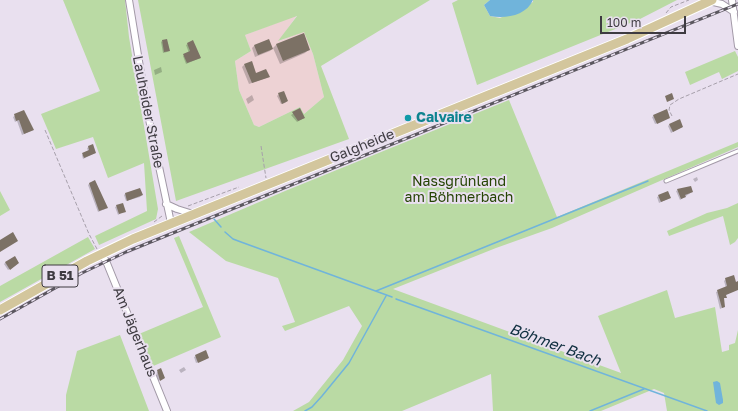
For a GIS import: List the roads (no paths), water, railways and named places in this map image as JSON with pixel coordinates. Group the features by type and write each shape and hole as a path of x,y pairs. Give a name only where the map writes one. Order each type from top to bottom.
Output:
{"main road":[{"name":"Galgheide","path":"0,310 101,254 172,223 627,39 711,1"}],"street":[{"name":"Lauheider Straße","path":"129,0 142,82 166,204 172,223"},
{"path":"732,0 738,46"},
{"path":"711,1 722,4 734,12"},
{"path":"166,204 177,210 193,214"},
{"name":"Am Jägerhaus","path":"101,254 106,261 167,411"}],"lane":[{"path":"666,181 738,151"}],"water":[{"path":"490,0 533,0 525,10 520,13 496,17 490,16 484,5"},
{"path":"717,381 720,383 723,400 723,403 719,405 716,403 713,382"}],"waterway":[{"path":"376,291 648,181"},
{"name":"Böhmer Bach","path":"214,219 221,227"},
{"name":"Böhmer Bach","path":"225,232 233,239 392,297"},
{"path":"305,411 312,407 349,363 386,296"},
{"name":"Böhmer Bach","path":"396,299 707,411"},
{"path":"590,411 644,389"}],"railway":[{"path":"0,319 82,273 126,252 738,4"}],"place":[{"name":"Calvaire","path":"408,118"}],"park label":[{"name":"Nassgrünland am Böhmerbach","path":"459,190"}]}
